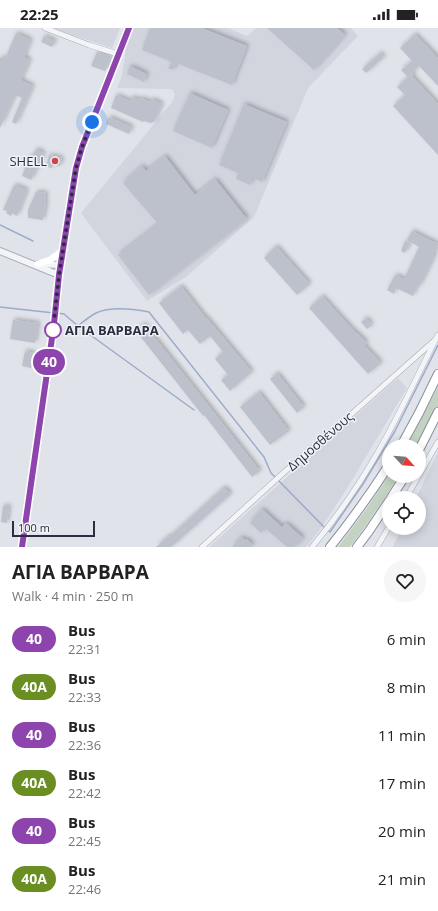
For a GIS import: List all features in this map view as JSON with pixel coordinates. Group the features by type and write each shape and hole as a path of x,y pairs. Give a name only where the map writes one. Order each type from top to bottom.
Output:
{"highway":[{"path":"405,439 438,374"},
{"path":"424,439 438,412"},
{"path":"330,547 382,475"},
{"path":"356,547 382,511"}],"main road":[{"path":"22,547 54,324 59,275 76,168 82,147 129,28"},
{"path":"35,264 50,260 64,250"}],"street":[{"path":"45,28 89,45 118,54"},
{"path":"0,251 59,275"},
{"path":"35,264 61,265"},
{"name":"Δημοσθένους","path":"202,547 435,340 438,334"},
{"path":"312,547 330,525 378,452 435,340"},
{"path":"410,491 438,442"},
{"path":"377,547 384,535"}],"shaded area":[{"path":"50,28 120,28 112,48"},
{"path":"131,28 228,28 247,36 256,28 351,28 358,36 308,88 254,217 186,277 147,301 81,213 172,102 175,94 172,89 117,88 121,79 125,57 125,44"},
{"path":"398,378 407,388 346,490 319,531 306,547 209,547"},
{"path":"438,452 438,547 393,547 399,535 426,535 426,491 419,491 423,483 426,483 426,477"}],"green space":[{"path":"438,387 438,406 421,439 411,439"},
{"path":"384,483 394,483 389,491 382,491 382,501 350,547 338,547"}],"building":[{"path":"150,28 202,28 247,46 232,85 176,63 173,70 168,68 172,62 142,50"},
{"path":"267,28 337,28 345,35 314,70"},
{"path":"16,33 31,40 24,57 30,60 21,80 33,86 16,124 12,122 22,98 15,95 0,128 0,57 5,59"},
{"path":"415,34 438,58 438,86 419,66 412,72 414,74 412,76 438,104 438,155 393,106 405,95 397,87 408,77 401,70 412,61 400,48"},
{"path":"44,36 55,41 52,47 41,42"},
{"path":"97,52 111,56 105,71 91,66"},
{"path":"380,53 384,57 366,73 362,69"},
{"path":"130,66 147,74 144,82 127,74"},
{"path":"190,93 228,110 212,148 173,131"},
{"path":"116,95 130,101 132,97 140,100 141,98 150,102 152,99 162,104 154,122 143,122 111,108"},
{"path":"244,104 287,122 262,182 253,178 250,185 236,179 238,173 219,165"},
{"path":"109,117 132,127 129,134 106,124"},
{"path":"36,149 44,153 31,180 22,176 25,168 23,168 27,159 28,160 30,156 32,157"},
{"path":"49,155 62,158 60,166 53,165 52,168 46,167"},
{"path":"165,156 195,195 215,179 247,219 149,295 118,255 158,224 123,183 142,166 146,171"},
{"path":"14,185 27,190 17,216 12,213 11,216 6,213 7,211 3,210"},
{"path":"36,192 46,193 43,220 28,218 28,210"},
{"path":"412,231 438,245 433,255 435,255 419,287 417,286 413,296 396,288 394,294 387,290 395,275 404,279 419,247 407,240"},
{"path":"405,241 410,243 405,253 401,251"},
{"path":"276,246 310,284 297,295 264,258"},
{"path":"181,286 205,317 252,372 230,391 221,380 228,375 215,359 223,352 210,336 200,344 188,330 183,334 159,303"},
{"path":"322,296 367,343 364,345 381,363 368,374 309,308"},
{"path":"366,318 372,325 367,329 361,322"},
{"path":"13,320 38,323 35,343 10,339"},
{"path":"144,324 260,471 252,477 136,331"},
{"path":"25,351 34,353 31,368 22,366"},
{"path":"277,373 304,407 297,413 270,379"},
{"path":"259,392 289,431 270,445 240,407"},
{"path":"224,487 231,494 178,541 171,547 156,547 168,536 169,537"},
{"path":"3,506 9,506 7,523 1,522"},
{"path":"262,509 282,527 286,523 303,538 294,547 287,547 265,528 261,533 250,523"},
{"path":"241,537 245,540 247,539 253,545 251,547 232,547"}],"waterway":[{"path":"0,225 33,241"},
{"path":"0,307 54,313"},
{"path":"57,313 64,314 78,326 94,314 108,309 129,309 149,312 264,457 271,473 276,478"},
{"path":"78,326 194,410"},
{"path":"328,530 330,532 363,484 395,431 438,345"},
{"path":"279,481 325,528"}],"bus line":[{"name":"40","path":"22,547 54,324 59,275 76,168 82,147 129,28"}],"place":[{"name":"SHELL","path":"55,161"},
{"name":"ΑΓΙΑ ΒΑΡΒΑΡΑ","path":"53,330"}],"route":[{"path":"53,330 59,275 76,168 82,147 92,122"}]}
